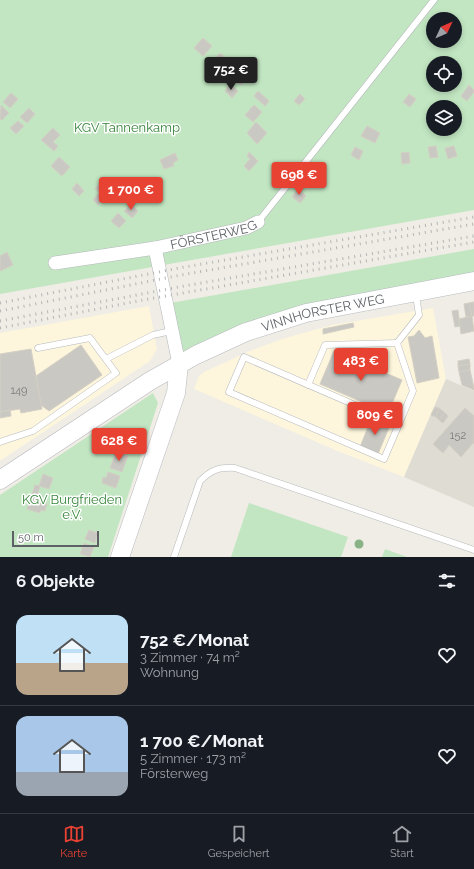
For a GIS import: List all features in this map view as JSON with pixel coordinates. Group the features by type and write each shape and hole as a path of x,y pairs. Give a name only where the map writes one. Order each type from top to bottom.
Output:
{"street":[{"name":"FÖRSTERWEG","path":"54,263 155,248 246,228 258,222"},
{"path":"120,557 176,393 179,364 155,248"},
{"name":"VINNHORSTER WEG","path":"0,480 150,381 220,343 272,323 339,306 474,281"}],"lane":[{"name":"FÖRSTERWEG","path":"258,222 323,146 434,0"},
{"path":"397,343 419,315 415,292"},
{"path":"106,359 153,335 171,331"},
{"path":"0,442 33,431 116,373 90,338 38,348"},
{"path":"308,385 325,345 397,343"},
{"path":"397,343 413,391 399,424 384,459 229,392 244,357 399,424"},
{"path":"174,557 200,481 208,473 220,467 235,468 474,550"}],"shaded area":[{"path":"149,306 157,349 150,361 0,461 0,333"},
{"path":"433,308 446,379 404,477 340,452 194,389 199,376 206,371 250,351 282,339 332,325"},
{"path":"446,379 474,391 474,507 404,477"}],"green space":[{"name":"KGV Tannenkamp","path":"0,0 474,0 474,210 0,294"},
{"path":"474,249 474,281 346,305 179,364 165,304"},
{"name":"KGV Burgfrieden e.V.","path":"153,393 158,403 108,557 0,557 0,495"},
{"path":"249,503 348,537 341,557 231,557"},
{"path":"385,549 407,557 382,557"}],"building":[{"path":"203,38 212,46 203,56 194,48"},
{"path":"220,53 228,60 219,69 212,62"},
{"path":"217,69 224,75 219,81 212,74"},
{"path":"241,71 248,77 241,85 234,79"},
{"path":"230,84 238,91 232,98 225,91"},
{"path":"469,85 474,92 467,101 461,96"},
{"path":"258,91 269,101 265,106 254,96"},
{"path":"11,93 18,99 10,108 3,102"},
{"path":"300,94 305,99 299,105 294,101"},
{"path":"409,94 416,99 410,107 403,102"},
{"path":"1,105 9,113 2,120 0,119"},
{"path":"254,105 262,112 253,122 245,115"},
{"path":"29,108 35,114 27,123 20,117"},
{"path":"18,121 24,126 16,134 10,128"},
{"path":"256,122 267,133 257,144 247,133"},
{"path":"367,126 380,133 375,143 361,136"},
{"path":"53,128 60,135 53,142 58,146 54,151 41,140"},
{"path":"436,146 438,157 430,158 428,147"},
{"path":"454,146 457,156 448,159 445,148"},
{"path":"355,147 363,151 359,160 351,155"},
{"path":"249,152 258,161 249,171 244,166 250,159 247,156"},
{"path":"409,152 410,163 402,164 401,153"},
{"path":"175,153 178,160 173,163 174,166 164,169 160,160"},
{"path":"59,157 70,167 62,176 51,166"},
{"path":"102,180 117,192 112,199 106,195 105,197 95,189"},
{"path":"77,183 84,191 79,196 72,189"},
{"path":"298,189 306,196 300,203 292,197"},
{"path":"98,194 104,198 98,205 93,200"},
{"path":"131,204 138,211 132,218 124,211"},
{"path":"118,213 126,221 119,228 111,221"},
{"path":"7,252 13,265 0,271 0,256"},
{"path":"474,302 474,316 472,316 469,303"},
{"path":"469,303 472,316 466,317 464,304"},
{"path":"458,310 460,326 455,327 452,311"},
{"path":"472,316 474,331 461,334 459,319"},
{"path":"353,323 354,327 323,334 323,329"},
{"path":"419,330 425,338 432,336 439,378 417,383 408,337 414,336"},
{"path":"81,345 102,375 49,411 41,405 36,376"},
{"path":"31,349 42,409 21,413 20,409 0,412 0,354"},
{"path":"334,351 402,380 388,413 320,384"},
{"path":"469,359 470,364 458,366 458,361"},
{"path":"470,364 470,370 459,372 458,366"},
{"path":"470,370 474,390 462,385 459,372"},
{"path":"435,407 439,408 436,417 431,415"},
{"path":"439,408 445,413 439,420 436,417"},
{"path":"465,408 474,416 474,444 473,443 461,457 449,445 443,453 433,444"},
{"path":"10,410 11,416 0,418 0,412"},
{"path":"445,413 448,416 443,423 439,420"},
{"path":"372,417 390,425 378,454 360,447"},
{"path":"116,452 128,456 122,472 110,468"},
{"path":"108,472 120,476 116,488 102,483 103,477 106,478"},
{"path":"43,474 53,478 49,489 39,486"},
{"path":"35,485 40,486 38,494 41,495 40,499 44,500 43,503 47,504 45,511 41,510 40,513 27,509"},
{"path":"89,530 98,533 95,543 85,539"},
{"path":"84,543 94,547 90,557 80,554"}],"railway":[{"path":"0,303 179,268 474,217"},
{"path":"0,311 181,275 474,224"},
{"path":"0,321 184,286 474,236"},
{"path":"0,328 143,300 474,242"}]}
